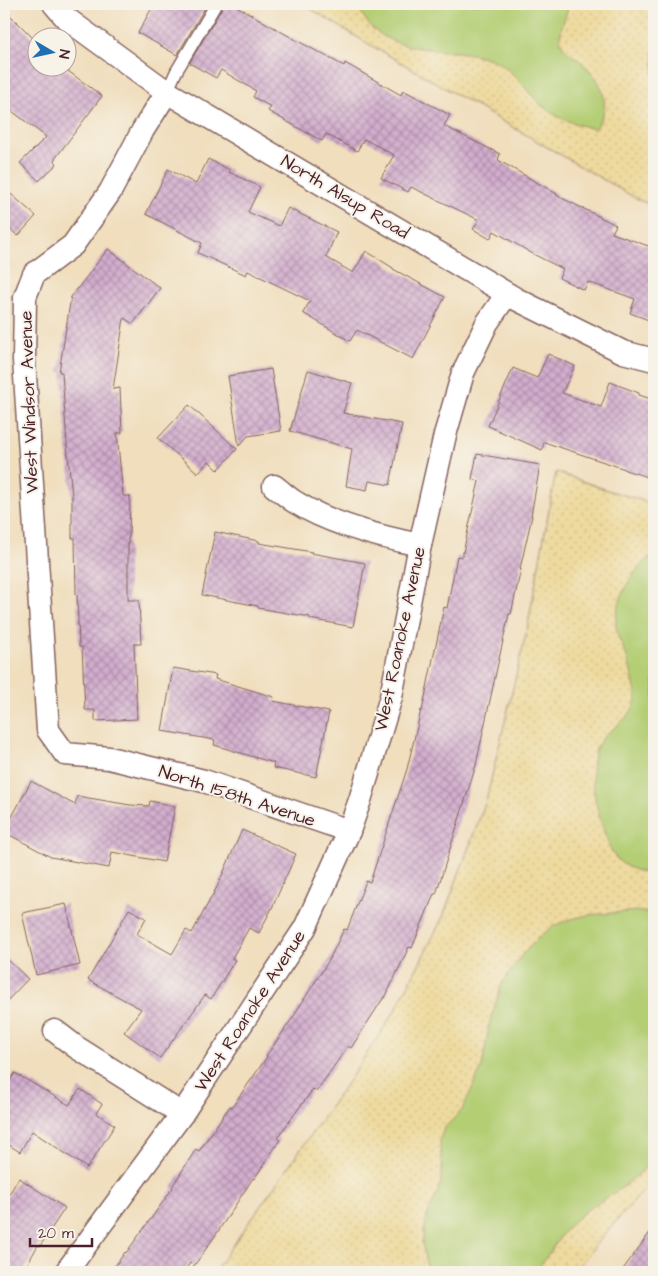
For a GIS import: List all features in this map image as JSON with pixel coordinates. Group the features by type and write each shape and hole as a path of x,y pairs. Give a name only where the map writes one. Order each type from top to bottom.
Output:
{"street":[{"name":"North Alsup Road","path":"54,4 67,19 167,92 508,294 623,352 654,360"},
{"name":"West Windsor Avenue","path":"65,754 48,730 24,360 25,297 34,274 73,244 110,192 143,130 167,92"},
{"name":"West Roanoke Avenue","path":"66,1272 182,1114 305,928 349,831 391,697 420,545 445,435 463,373 487,323 508,294"},
{"path":"274,486 295,502 328,519 387,539 420,545"},
{"name":"North 158th Avenue","path":"65,754 109,758 204,781 349,831"},
{"path":"55,1031 76,1047 182,1114"}],"lane":[{"path":"167,92 176,72 216,4"}],"green space":[{"path":"303,4 654,4 654,206 637,199"},
{"path":"556,472 654,504 654,1179 602,1237 574,1272 214,1272 348,1082 395,1011 443,917 486,801 527,630"}],"sand":[{"path":"303,4 356,4 370,26 389,39 404,45 467,53 497,62 512,73 536,100 549,111 565,120 595,129 604,110 603,92 588,68 566,51 561,42 560,37 569,4 654,4 654,136 649,147 648,156 654,161 654,206 637,199"},
{"path":"556,472 654,504 654,555 636,571 629,582 620,601 616,617 617,633 629,664 636,699 630,713 598,745 594,754 592,777 602,825 614,856 629,867 654,875 654,915 636,911 588,915 567,920 552,927 538,938 522,955 502,983 489,1025 482,1067 462,1110 444,1128 440,1139 441,1180 427,1216 422,1243 428,1272 214,1272 348,1082 395,1011 443,917 486,801 527,630"},
{"path":"654,1159 654,1179 602,1237 574,1272 535,1272 564,1232 580,1215 627,1184"}],"building":[{"path":"154,4 207,4 177,55 138,33"},
{"path":"223,4 233,4 344,66 345,63 401,95 403,90 450,115 444,126 500,154 498,160 556,195 616,225 612,233 654,248 654,322 630,313 635,299 588,282 584,290 559,278 563,269 494,231 490,239 473,229 479,220 411,187 408,192 381,178 394,155 364,139 357,151 326,134 322,141 268,111 271,107 253,97 256,91 221,70 216,78 191,64 190,62"},
{"path":"4,9 28,33 28,78 78,78 102,96 54,160 57,164 39,181 20,163 46,137 4,105"},
{"path":"208,159 260,187 248,212 279,226 288,208 337,232 326,257 353,273 366,251 393,269 445,297 413,359 357,330 350,341 303,313 310,301 248,271 246,275 198,253 202,243 146,214 168,169 196,184"},
{"path":"4,188 36,216 18,236 4,224"},
{"path":"108,249 160,288 133,324 124,318 113,389 120,388 122,433 117,433 123,496 130,496 128,600 139,600 141,644 134,644 137,719 95,721 95,710 85,710 82,647 79,647 75,538 72,538 72,496 62,372 59,372 71,297"},
{"path":"548,354 575,366 562,393 601,407 610,382 654,400 654,479 544,442 542,450 488,426 513,368 537,378"},
{"path":"271,369 281,431 248,436 239,446 228,376"},
{"path":"308,370 352,383 343,413 402,424 390,485 369,481 367,490 346,486 352,449 290,431"},
{"path":"189,405 237,449 218,470 209,461 198,473 158,438"},
{"path":"477,454 540,465 521,569 511,614 509,614 476,765 436,894 434,894 412,948 409,947 385,998 351,1048 348,1046 316,1092 313,1089 277,1138 280,1140 194,1266 190,1263 184,1272 111,1272 173,1188 196,1149 199,1151 267,1057 329,960 344,929 347,930 366,881 370,882 407,769 422,711 444,607 447,608 457,556 462,557 479,481 472,479"},
{"path":"215,532 259,541 259,543 365,563 353,627 202,595"},
{"path":"173,668 216,675 215,679 274,697 273,701 329,712 316,777 273,768 274,763 214,745 215,740 162,731"},
{"path":"31,781 75,805 77,796 130,805 149,806 150,801 175,806 164,862 112,852 109,868 51,857 4,832"},
{"path":"242,830 296,854 259,933 249,928 232,958 235,960 211,999 205,995 160,1058 124,1032 141,1009 88,980 129,909 146,918 137,934 172,954 186,930 192,933 218,885"},
{"path":"66,904 80,965 36,975 22,913"},
{"path":"4,956 28,979 4,1004"},
{"path":"15,1073 69,1105 80,1089 102,1104 96,1113 115,1125 87,1168 32,1131 20,1152 4,1142 4,1091"},
{"path":"19,1178 65,1208 40,1246 38,1245 23,1272 4,1272 4,1202"},
{"path":"654,1227 654,1272 621,1272"}]}
